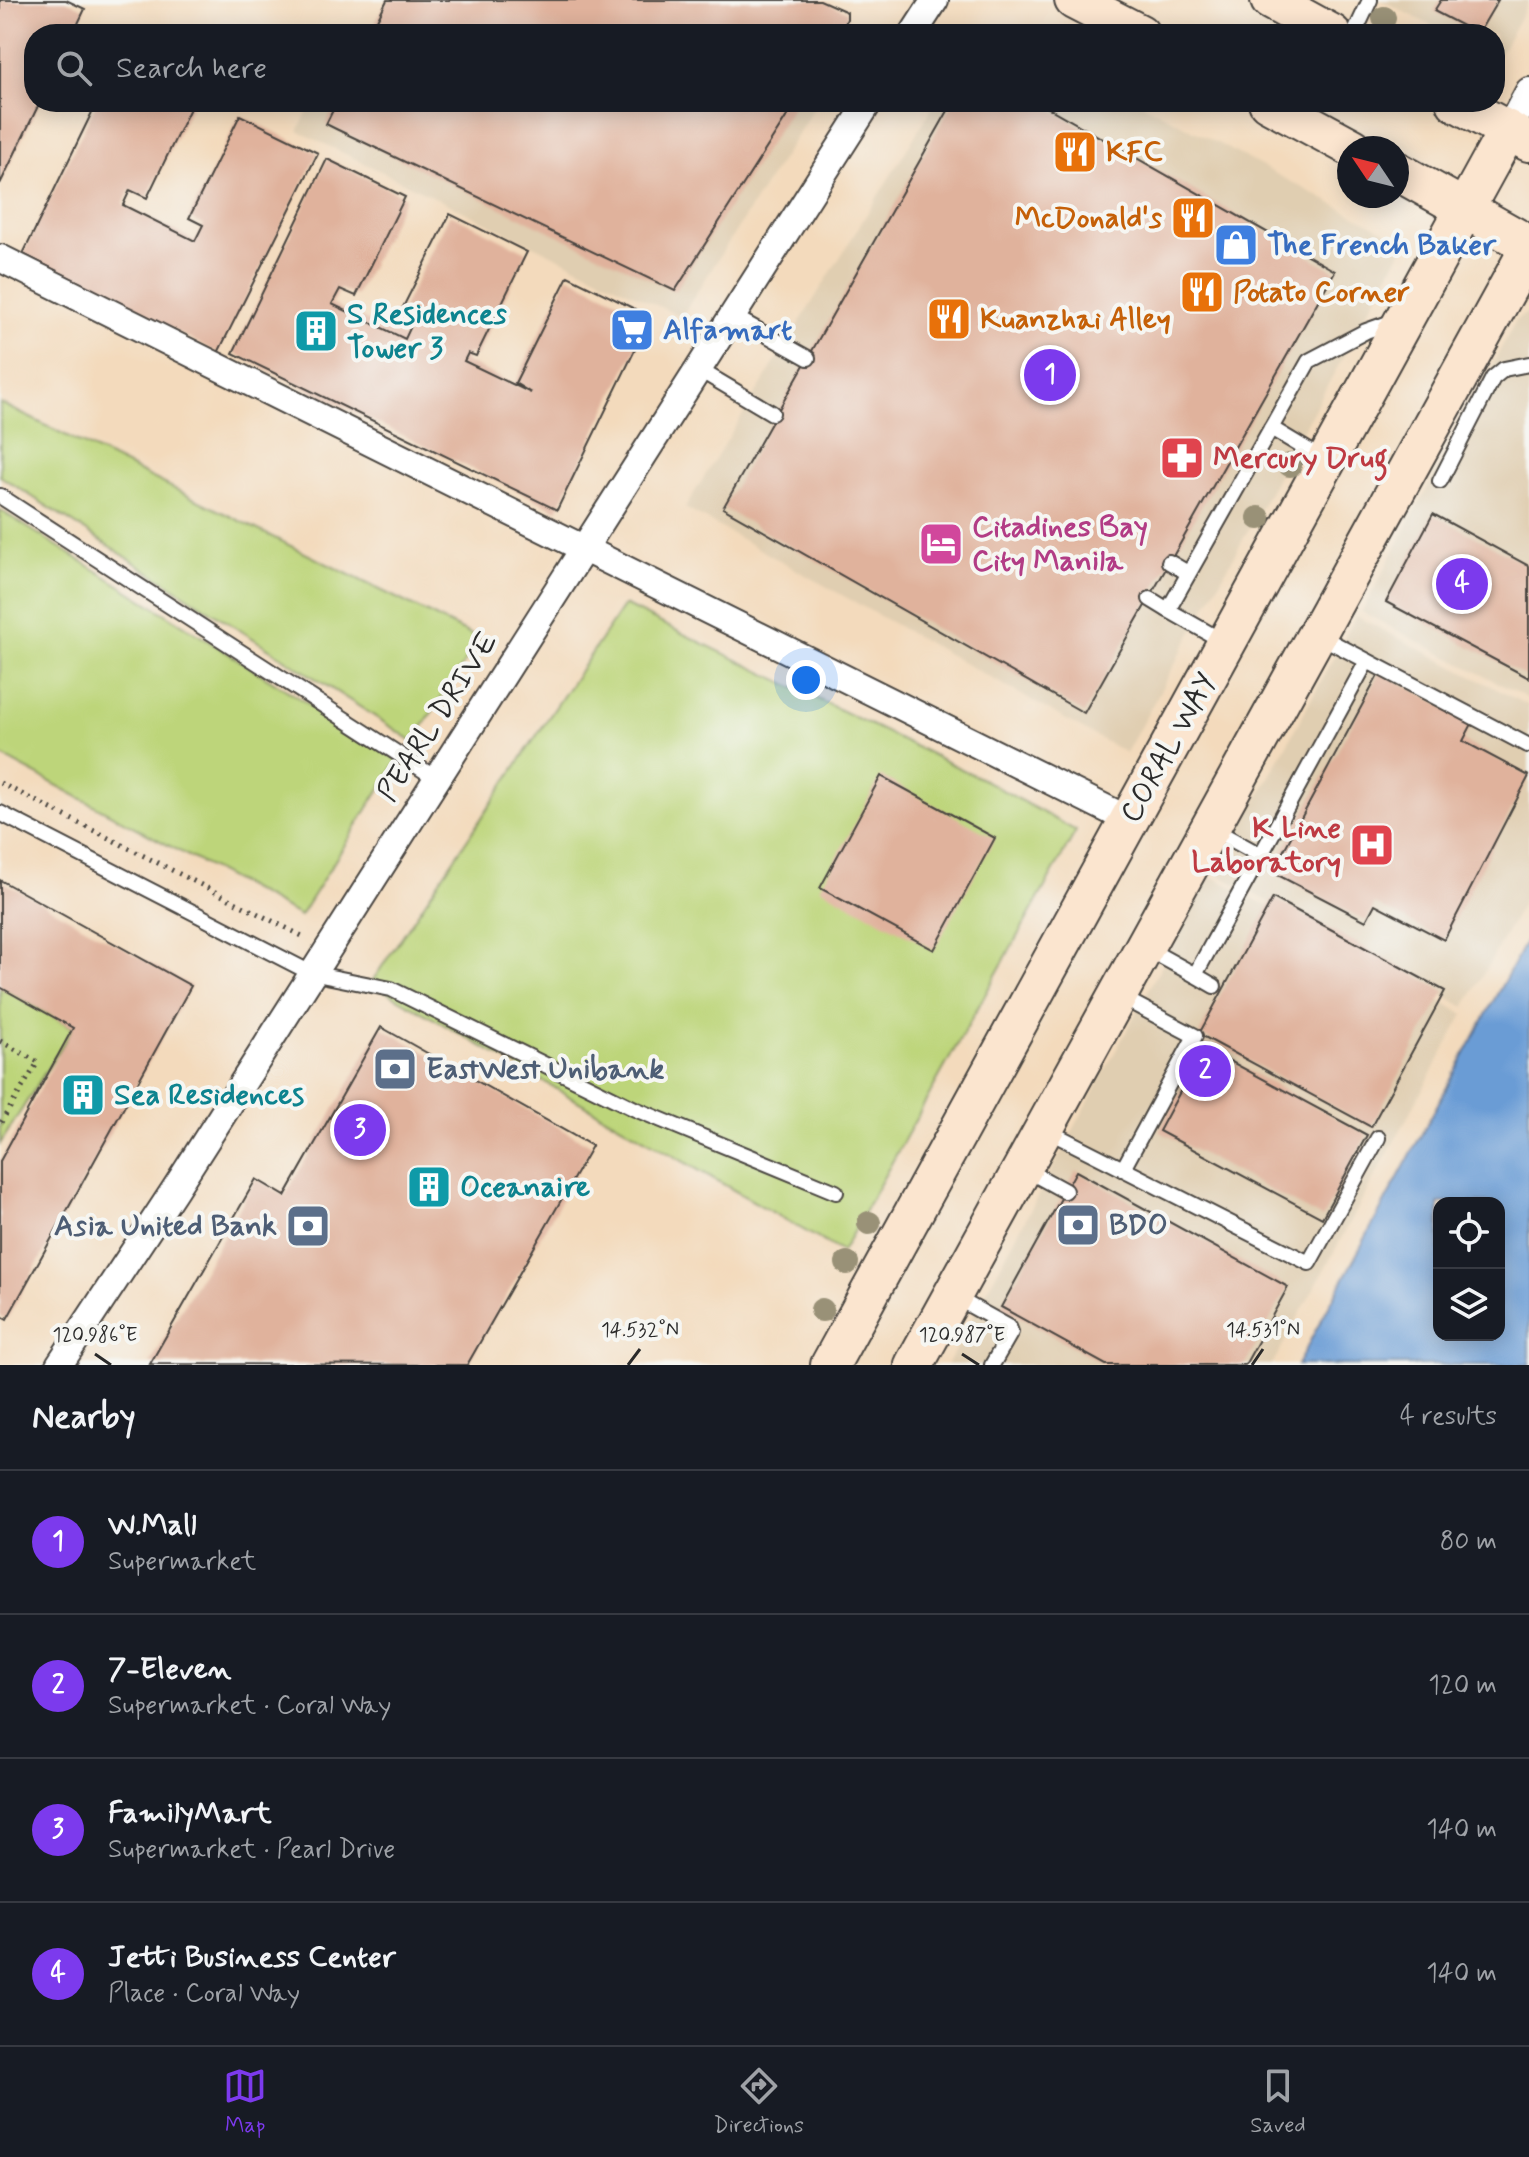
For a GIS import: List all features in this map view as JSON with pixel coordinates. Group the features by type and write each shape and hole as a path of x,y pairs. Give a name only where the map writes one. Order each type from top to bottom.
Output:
{"street":[{"path":"1074,0 1121,24"},
{"path":"1270,0 1314,24"},
{"path":"919,24 932,1"},
{"path":"1474,112 1518,136 1529,91"},
{"name":"PEARL DRIVE","path":"59,1365 863,112"},
{"path":"1286,112 1337,139"},
{"name":"CORAL WAY","path":"830,1365 1465,209 1518,136"},
{"path":"914,1365 1529,247 1409,178"},
{"path":"0,258 1129,820"}],"lane":[{"path":"1359,24 1370,0"},
{"path":"733,316 808,358"},
{"path":"1168,610 1309,361 1366,331 1405,318"},
{"path":"1440,481 1493,378 1504,369 1529,364"},
{"path":"698,369 772,413"},
{"path":"1271,428 1326,461"},
{"path":"0,496 437,779"},
{"path":"1169,562 1188,573"},
{"path":"1150,599 1226,643"},
{"path":"1317,635 1527,745"},
{"path":"1195,975 1367,661"},
{"path":"0,813 311,973 391,989 635,1109 836,1192"},
{"path":"1210,828 1260,855"},
{"path":"1144,947 1214,986"},
{"path":"1118,995 1195,1036 1123,1169"},
{"path":"1044,1129 1309,1263 1378,1138"},
{"path":"1022,1168 1065,1191"},
{"path":"952,1295 1009,1327 1011,1332 992,1365"}],"path":[{"path":"0,783 326,948"},
{"path":"0,1041 38,1062 0,1124"}],"shaded area":[{"path":"1381,0 1529,0 1505,44 1505,24 1428,24"},
{"path":"308,112 812,112 681,317 298,131"},
{"path":"930,112 1158,112 1406,242 1126,753 685,508"},
{"path":"1529,312 1529,699 1362,612 1516,320"},
{"path":"1356,616 1529,706 1529,891 1465,1007 1217,874"},
{"path":"1210,875 1464,1014 1272,1365 947,1365"}],"green space":[{"path":"0,403 480,639 413,741 0,476"},
{"path":"0,510 398,760 300,916 0,755"},
{"name":"Oceanaire","path":"624,605 984,780 1076,831 842,1252 371,983"},
{"path":"0,987 73,1028 0,1144"}],"water":[{"path":"1529,935 1529,1365 1297,1365"}],"building":[{"path":"0,0 66,0 85,9 78,24 24,24 24,112 35,112 0,184"},
{"path":"387,0 820,0 847,12 845,24 375,24"},
{"path":"1441,0 1498,0 1484,24 1459,24 1434,11"},
{"path":"92,112 188,112 147,198 130,190 123,205 195,241 203,225 189,218 240,115 318,153 218,353 23,254"},
{"path":"332,112 790,112 675,291 326,124"},
{"path":"947,112 1056,112 1335,271 1084,713 723,508"},
{"name":"S Residences Tower 3","path":"327,159 405,197 356,296 340,289 332,304 405,339 412,324 398,317 450,214 527,252 476,356 468,353 464,361 531,393 515,383 568,276 651,317 557,510 233,353"},
{"path":"1433,514 1529,566 1529,678 1386,602"},
{"path":"1380,672 1473,722 1463,741 1529,776 1444,940 1375,904 1366,921 1272,872"},
{"path":"881,776 995,838 934,950 820,888"},
{"name":"Sea Residences","path":"0,880 191,986 7,1319 0,1315 0,1161 73,1028 0,987"},
{"path":"1273,898 1445,991 1371,1127 1199,1034"},
{"name":"Oceanaire","path":"381,1027 592,1146 467,1365 150,1364 256,1179 285,1196"},
{"path":"1204,1047 1367,1135 1322,1218 1159,1131"},
{"path":"1076,1171 1288,1287 1245,1365 1106,1365 1001,1307"}],"place":[{"name":"KFC","path":"1075,152"},
{"name":"McDonald's","path":"1193,218"},
{"name":"The French Baker","path":"1236,245"},
{"name":"Potato Corner","path":"1202,292"},
{"name":"Kuanzhai Alley","path":"949,319"},
{"name":"Alfamart","path":"632,330"},
{"name":"S Residences Tower 3","path":"316,331"},
{"name":"W.Mall","path":"1050,375"},
{"name":"Mercury Drug","path":"1182,458"},
{"name":"Citadines Bay City Manila","path":"941,544"},
{"name":"Jetti Business Center","path":"1462,584"},
{"name":"K Line Laboratory","path":"1372,845"},
{"name":"EastWest Unibank","path":"395,1069"},
{"name":"7-Eleven","path":"1205,1071"},
{"name":"Sea Residences","path":"83,1095"},
{"name":"FamilyMart","path":"360,1130"},
{"name":"Oceanaire","path":"429,1187"},
{"name":"BDO","path":"1078,1225"},
{"name":"Asia United Bank","path":"308,1226"}]}
